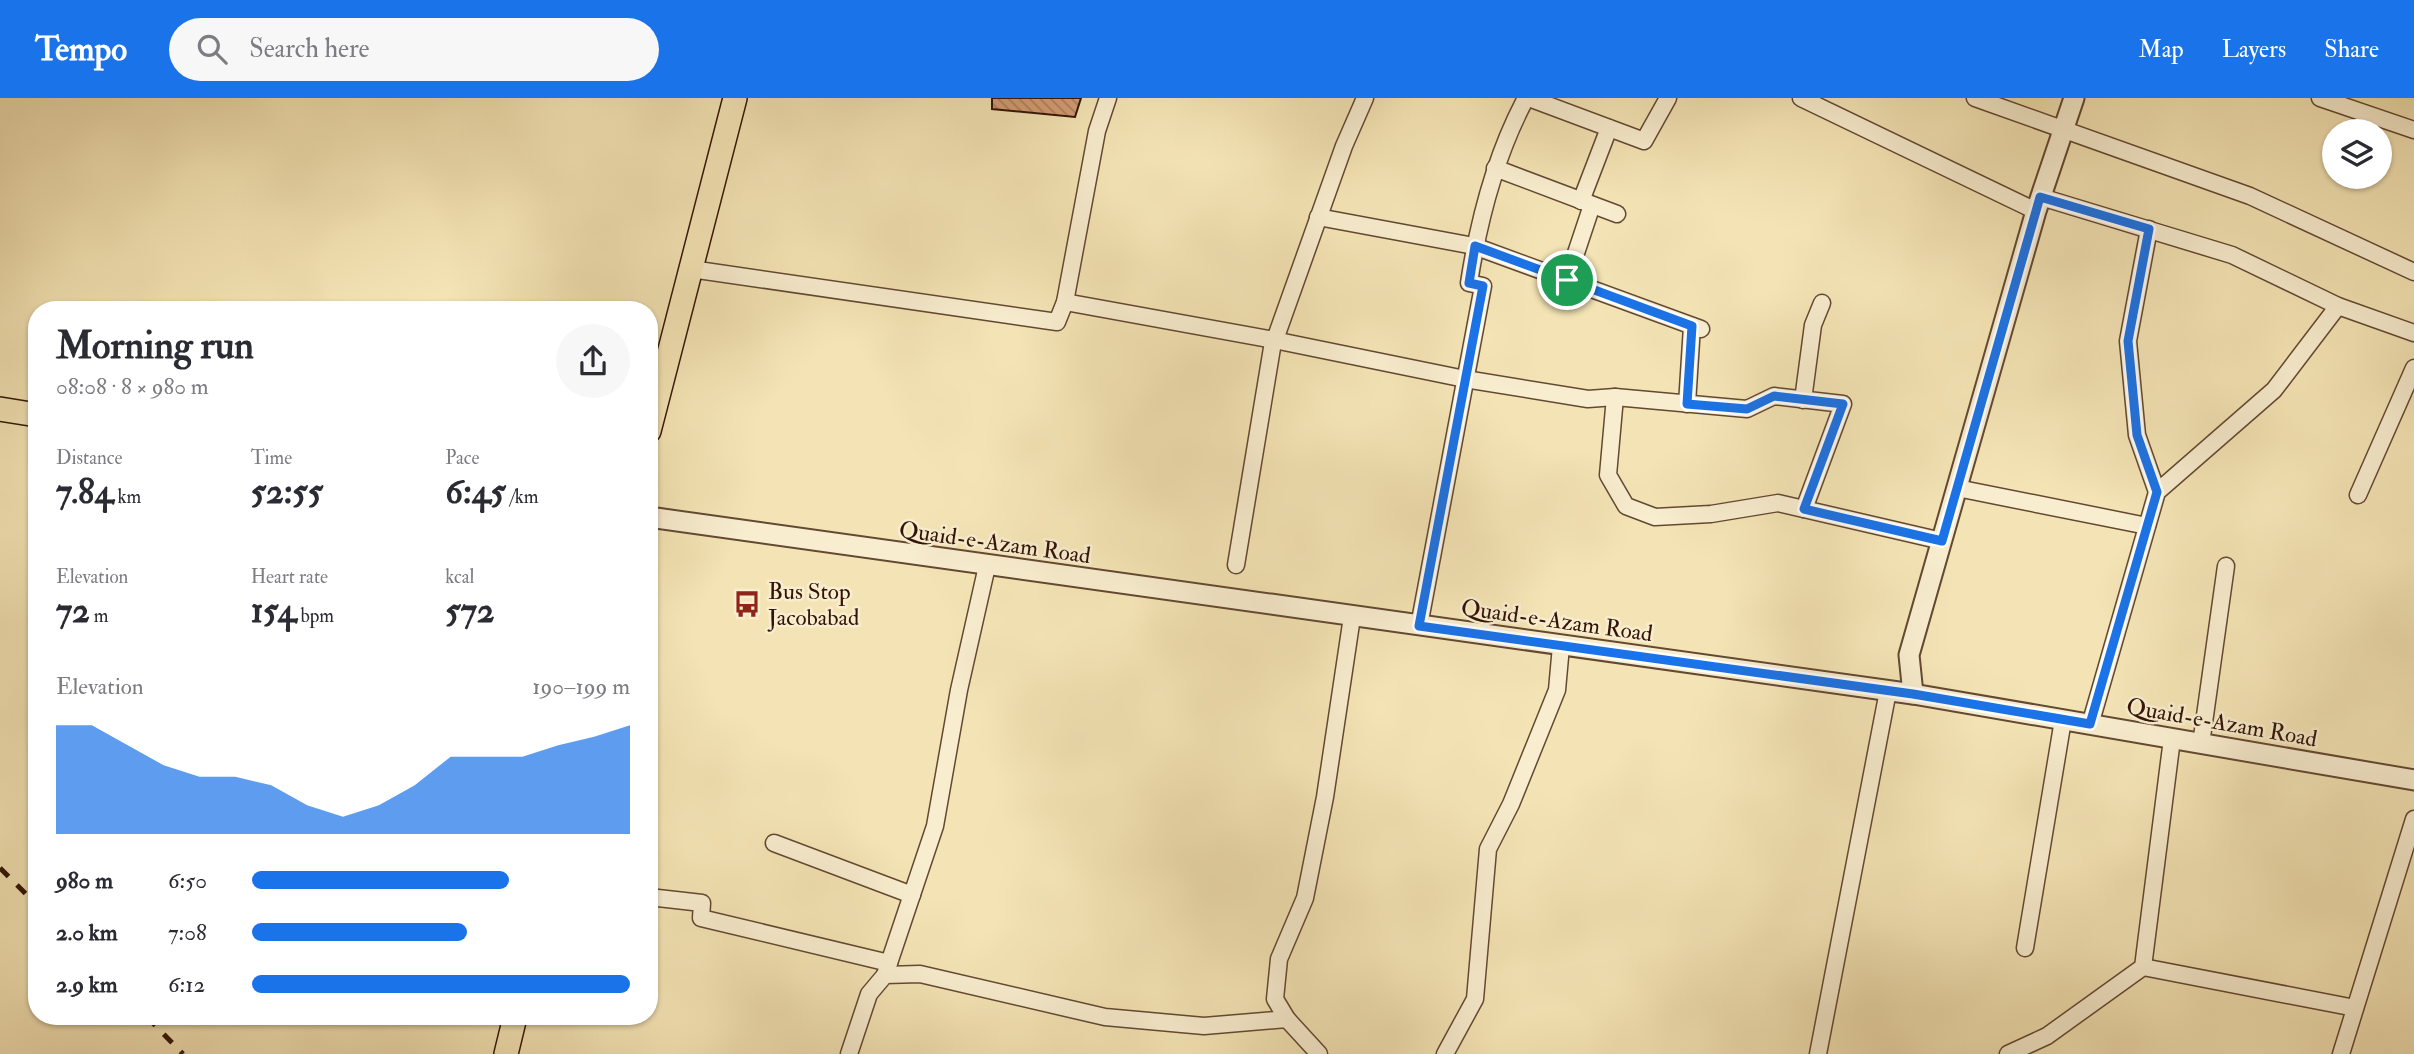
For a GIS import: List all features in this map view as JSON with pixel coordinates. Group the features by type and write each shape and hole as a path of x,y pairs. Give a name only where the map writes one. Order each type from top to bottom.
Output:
{"main road":[{"path":"658,396 736,98"},
{"path":"0,409 28,414"},
{"path":"506,1054 513,1025"}],"street":[{"path":"691,269 1057,322 1065,302 1097,131 1108,98"},
{"path":"1236,565 1274,340 1344,146 1365,98"},
{"path":"1419,626 1483,286 1469,283 1475,246 1495,168 1509,129 1527,98 1644,141 1668,98"},
{"path":"1801,98 2038,204 2149,229 2232,254 2339,306 2414,333"},
{"path":"1975,98 2249,196 2414,272"},
{"path":"1913,694 1909,655 2038,204 2074,98"},
{"path":"2320,98 2357,104 2414,130"},
{"path":"1567,280 1609,128"},
{"path":"1495,168 1617,214"},
{"path":"1318,217 1475,246 1697,327 1687,404"},
{"path":"2149,229 2128,341 2137,435 2157,492"},
{"path":"1065,302 1274,340 1465,379 1588,399 1615,397 1747,409 1774,396 1843,404 1804,509"},
{"path":"1803,400 1813,325 1822,303"},
{"path":"2090,724 2157,492 2274,390 2339,306"},
{"path":"2358,495 2414,368"},
{"path":"1615,397 1608,475 1626,506 1656,517 1712,514 1778,503 1942,541"},
{"path":"1956,488 2147,526"},
{"name":"Quaid-e-Azam Road","path":"658,518 1913,694 2414,780"},
{"path":"849,1054 869,994 887,969 935,826 959,690 988,566"},
{"path":"2201,744 2226,566"},
{"path":"1319,1054 1287,1019 1275,999 1279,959 1305,898 1325,797 1352,617"},
{"path":"1445,1054 1475,999 1488,849 1511,804 1557,690 1561,646"},
{"path":"1818,1054 1888,691"},
{"path":"2025,948 2063,720"},
{"path":"2143,967 2172,739"},
{"path":"2341,1054 2414,819"},
{"path":"774,843 912,895"},
{"path":"658,898 702,903 701,918 887,969 920,974 1105,1017 1204,1026 1287,1019"},
{"path":"2008,1054 2047,1036 2143,967 2355,1008"}],"building":[{"path":"992,98 1081,98 1075,117 992,109"}],"railway":[{"path":"0,868 28,896"},
{"path":"155,1025 183,1054"}],"place":[{"name":"Bus Stop Jacobabad","path":"747,604"}],"route":[{"path":"2040,197 2149,229 2128,341 2137,435 2157,492 2090,724 1913,694 1419,626 1483,286 1469,283 1475,246 1567,280 1692,326 1687,404 1747,409 1774,396 1843,404 1804,509 1942,541 2040,197"}]}
